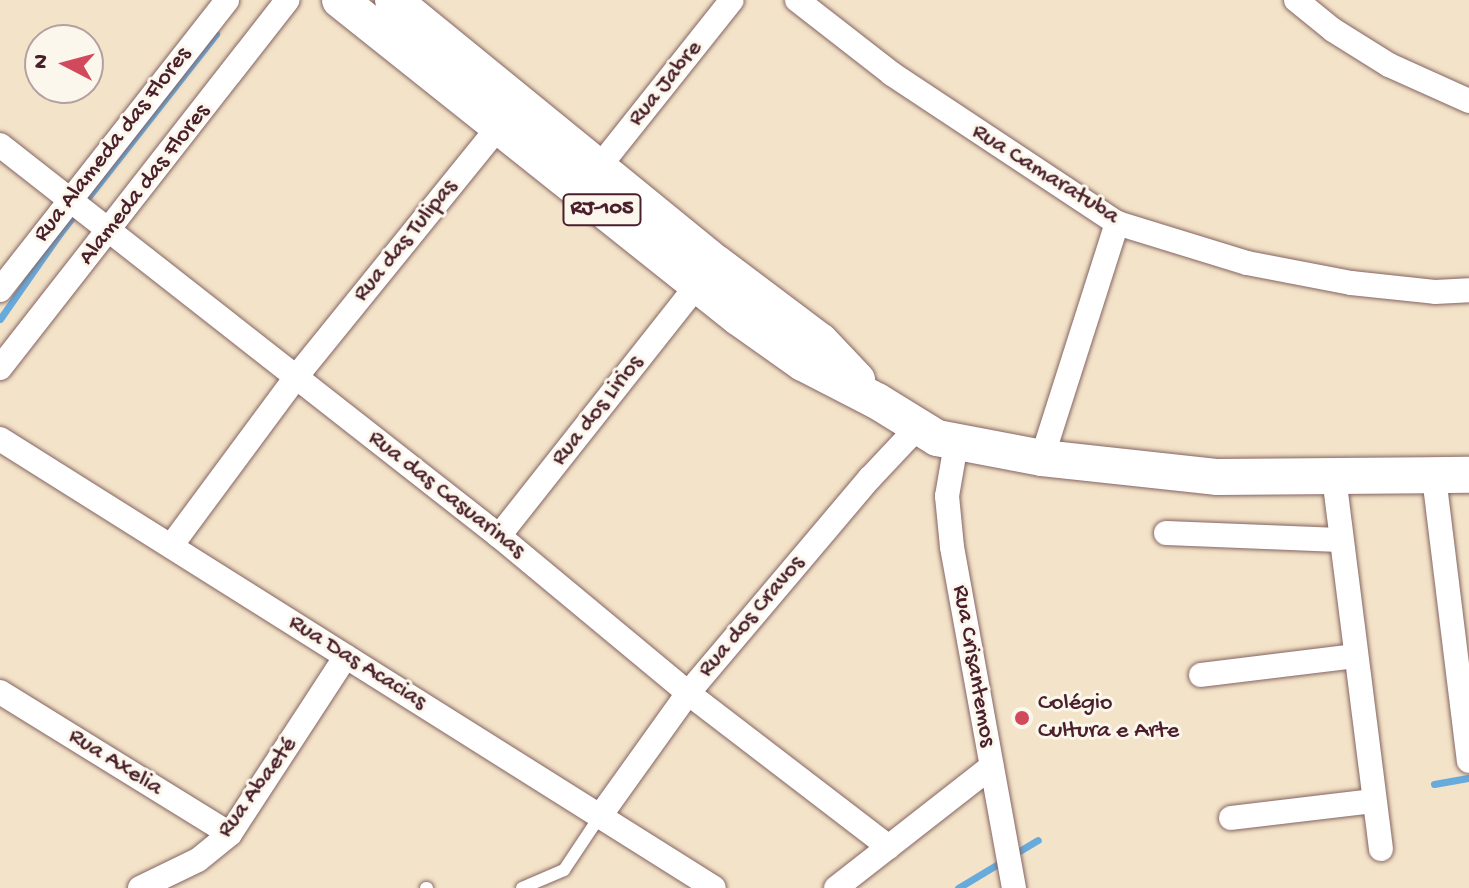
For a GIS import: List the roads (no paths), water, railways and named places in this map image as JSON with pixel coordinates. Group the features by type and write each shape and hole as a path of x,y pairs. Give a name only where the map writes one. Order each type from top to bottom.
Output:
{"main road":[{"name":"RJ-105","path":"340,0 507,116 599,167 716,263 820,341 877,401"},
{"name":"RJ-105","path":"393,0 507,116 697,285 803,363 877,401 916,429 956,444 1042,458 1218,477 1451,476"}],"street":[{"name":"Rua Alameda das Flores","path":"0,290 227,0"},
{"name":"Alameda das Flores","path":"0,368 110,231 287,0"},
{"name":"Rua Jabre","path":"599,167 732,0"},
{"name":"Rua Camaratuba","path":"797,0 892,74 1117,223 1247,263 1322,278 1435,292 1469,290"},
{"path":"1296,0 1333,30 1389,65 1469,101"},
{"name":"Rua das Tulipas","path":"296,377 507,116"},
{"name":"Rua das Casuarinas","path":"0,145 499,536 688,693 889,847"},
{"path":"1042,458 1117,223"},
{"name":"Rua dos Lirios","path":"499,536 697,285"},
{"path":"171,546 296,377"},
{"name":"Rua dos Cravos","path":"600,816 688,693 870,478 916,429"},
{"name":"Rua Das Acacias","path":"0,439 714,888"},
{"name":"Rua Crisantemos","path":"956,444 949,482 949,521 1014,888"},
{"path":"1451,476 1469,761"},
{"path":"1334,477 1381,849"},
{"path":"1166,533 1340,540"},
{"name":"Rua Abaeté","path":"140,888 198,860 230,834 346,656"},
{"path":"1201,675 1356,656"},
{"name":"Rua Axelia","path":"0,692 230,834"},
{"path":"836,888 991,767"},
{"path":"1231,818 1374,801"}],"lane":[{"path":"522,888 564,870 600,816"}],"waterway":[{"path":"0,319 60,233 216,34"},
{"path":"1434,784 1469,778"},
{"path":"958,888 1038,840"}],"place":[{"name":"Colégio Cultura e Arte","path":"1022,718"}]}
